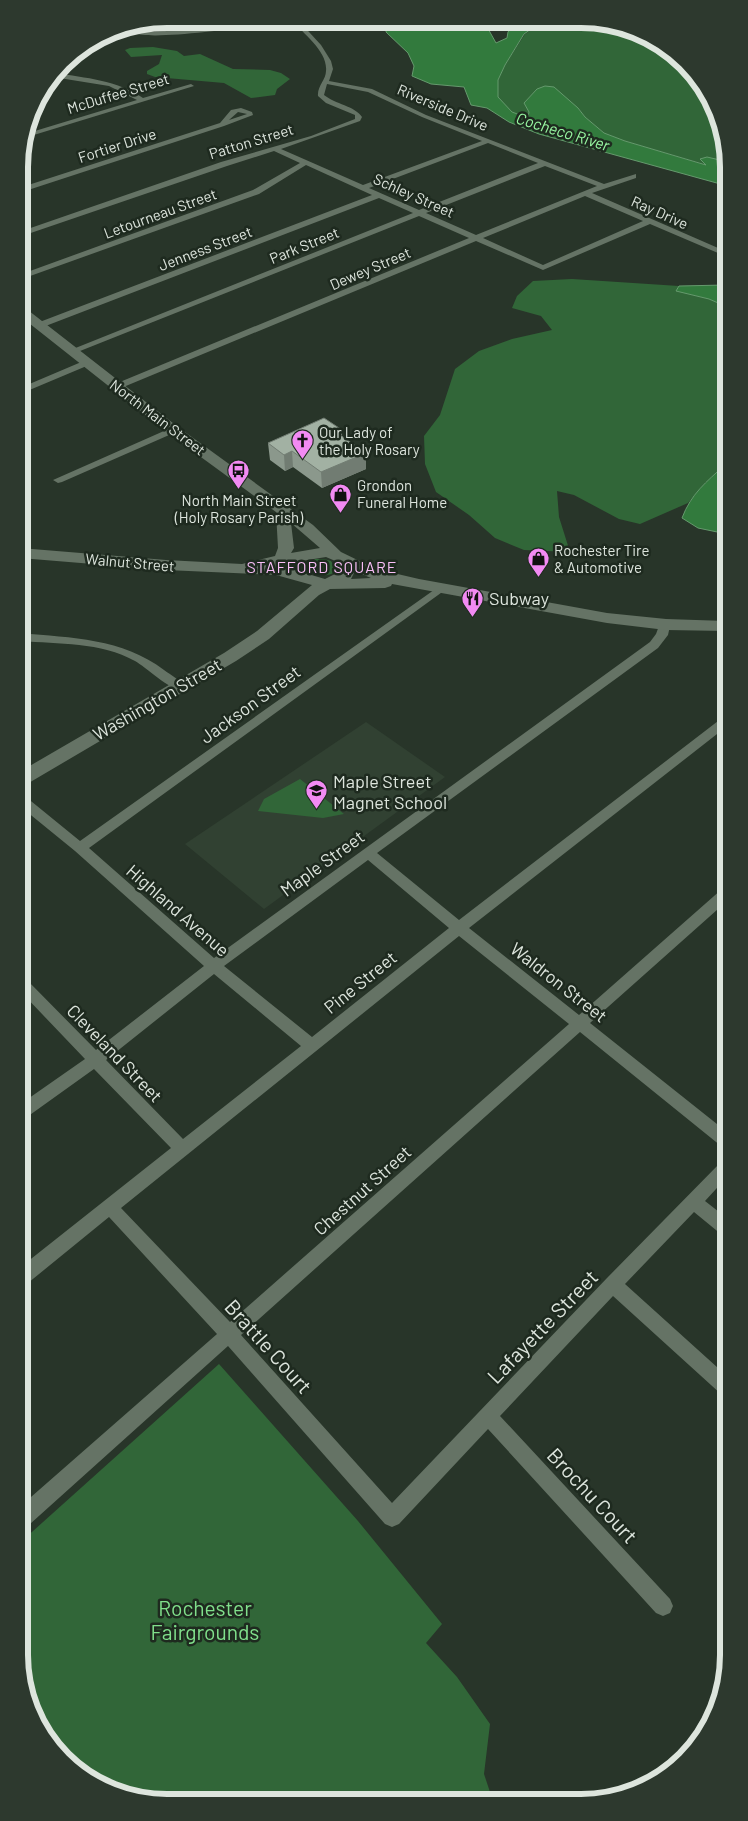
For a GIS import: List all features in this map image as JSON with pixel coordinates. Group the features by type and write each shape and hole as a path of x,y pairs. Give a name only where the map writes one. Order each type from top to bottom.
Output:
{"main road":[{"name":"North Main Street","path":"28,320 118,386 172,430 283,512 308,528 341,558 378,575 612,619 664,626 720,626"},
{"path":"281,560 286,548 283,512"},
{"name":"North Main Street","path":"297,521 314,526 358,557 386,569 405,581"},
{"path":"290,613 298,574 298,562 303,546 302,538 296,530 297,521"},
{"name":"Walnut Street","path":"240,569 317,552 341,558"},
{"name":"Walnut Street","path":"28,554 276,570 298,574 313,581 327,584"},
{"name":"Washington Street","path":"28,775 263,635 290,613 313,590 346,575 349,568 341,558"},
{"path":"256,570 264,576 284,583 295,591"},
{"name":"North Main Street","path":"327,584 405,581"},
{"path":"290,613 353,583"}],"street":[{"path":"176,33 148,29 138,33 147,36 176,33 214,28"},
{"name":"Patton Street","path":"28,232 273,148 313,137 358,120 357,114 328,102 320,96 320,90 330,73 331,64 302,28"},
{"path":"61,76 121,88 133,93 141,100"},
{"name":"Riverside Drive","path":"326,82 370,90 424,116 603,186"},
{"name":"McDuffee Street","path":"31,134 191,86"},
{"name":"Fortier Drive","path":"28,189 222,124"},
{"path":"362,188 488,141"},
{"name":"Schley Street","path":"273,148 544,268 648,222"},
{"name":"Letourneau Street","path":"28,275 243,197 264,188 287,171 304,163"},
{"name":"Park Street","path":"72,351 545,163"},
{"name":"Dewey Street","path":"118,386 585,193 633,176"},
{"name":"Ray Drive","path":"585,193 720,252"},
{"name":"Jenness Street","path":"28,319 379,195"},
{"path":"28,387 86,363"},
{"path":"58,480 172,430"},
{"name":"Jackson Street","path":"80,848 441,588"},
{"name":"Maple Street","path":"28,1108 96,1059 214,966 654,645 662,635 664,626"},
{"path":"28,639 85,643 120,650 143,661 178,687"},
{"name":"Pine Street","path":"28,1272 459,928 720,726"},
{"name":"Highland Avenue","path":"28,806 80,848 214,966 312,1046"},
{"name":"Waldron Street","path":"368,853 459,928 581,1023 720,1135"},
{"name":"Chestnut Street","path":"28,1513 720,899"},
{"name":"Cleveland Street","path":"28,990 182,1150"},
{"name":"Lafayette Street","path":"392,1517 613,1284 720,1175"},
{"path":"694,1202 720,1223"},
{"name":"Brattle Court","path":"110,1207 230,1335 392,1517"},
{"path":"613,1284 720,1382"},
{"name":"Brochu Court","path":"488,1416 662,1606"}],"shaded area":[{"name":"Maple Street Magnet School","path":"366,722 445,777 264,909 185,844"}],"green space":[{"path":"534,28 591,28 609,30 643,42 659,51 686,75 702,97 716,130 720,159 700,159 707,165 604,133 585,117 578,108 537,89 524,103 530,112 528,119 512,112 497,97 498,80 505,65 525,34"},
{"path":"153,47 177,51 184,56 200,54 233,69 270,70 281,73 290,79 277,89 275,95 251,98 224,83 155,77 147,74 147,71 159,64 162,55 131,57 125,50"},
{"path":"572,279 679,286 677,291 720,304 720,470 704,484 688,503 640,524 619,519 574,495 557,491 559,517 570,552 524,550 495,538 469,515 436,492 425,464 424,436 440,415 455,369 479,351 512,339 552,330 541,316 512,308 517,296 533,281"},
{"path":"315,559 331,561 336,570 328,575 314,572 310,565"},
{"path":"300,779 344,814 323,818 258,811 264,799"},
{"name":"Rochester Fairgrounds","path":"219,1364 358,1521 442,1624 426,1643 457,1677 490,1724 484,1774 491,1794 166,1794 139,1791 97,1775 68,1753 56,1739 38,1708 32,1691 28,1655 28,1536"}],"water":[{"name":"Cocheco River","path":"386,28 488,28 496,43 507,38 511,28 533,28 524,34 498,80 498,97 512,112 528,118 529,112 524,103 537,89 545,86 554,87 604,133 706,165 700,159 707,157 720,160 720,184 539,134 509,122 487,108 471,105 464,87 431,84 412,76 414,66 408,53 386,32"},
{"path":"720,285 720,304 709,299 676,291 679,286"},
{"path":"720,470 720,533 698,528 682,518 690,502 705,483"}],"building":[{"path":"324,418 342,430 338,431 342,434 340,435 366,453 321,472 292,451 284,455 268,443"}],"place":[{"name":"Our Lady of the Holy Rosary","path":"303,460"},
{"name":"North Main Street (Holy Rosary Parish)","path":"239,490"},
{"name":"Grondon Funeral Home","path":"341,513"},
{"name":"Rochester Tire & Automotive","path":"538,578"},
{"name":"Subway","path":"473,617"},
{"name":"Maple Street Magnet School","path":"317,810"}],"district":[{"name":"STAFFORD SQUARE","path":"322,566"}]}
